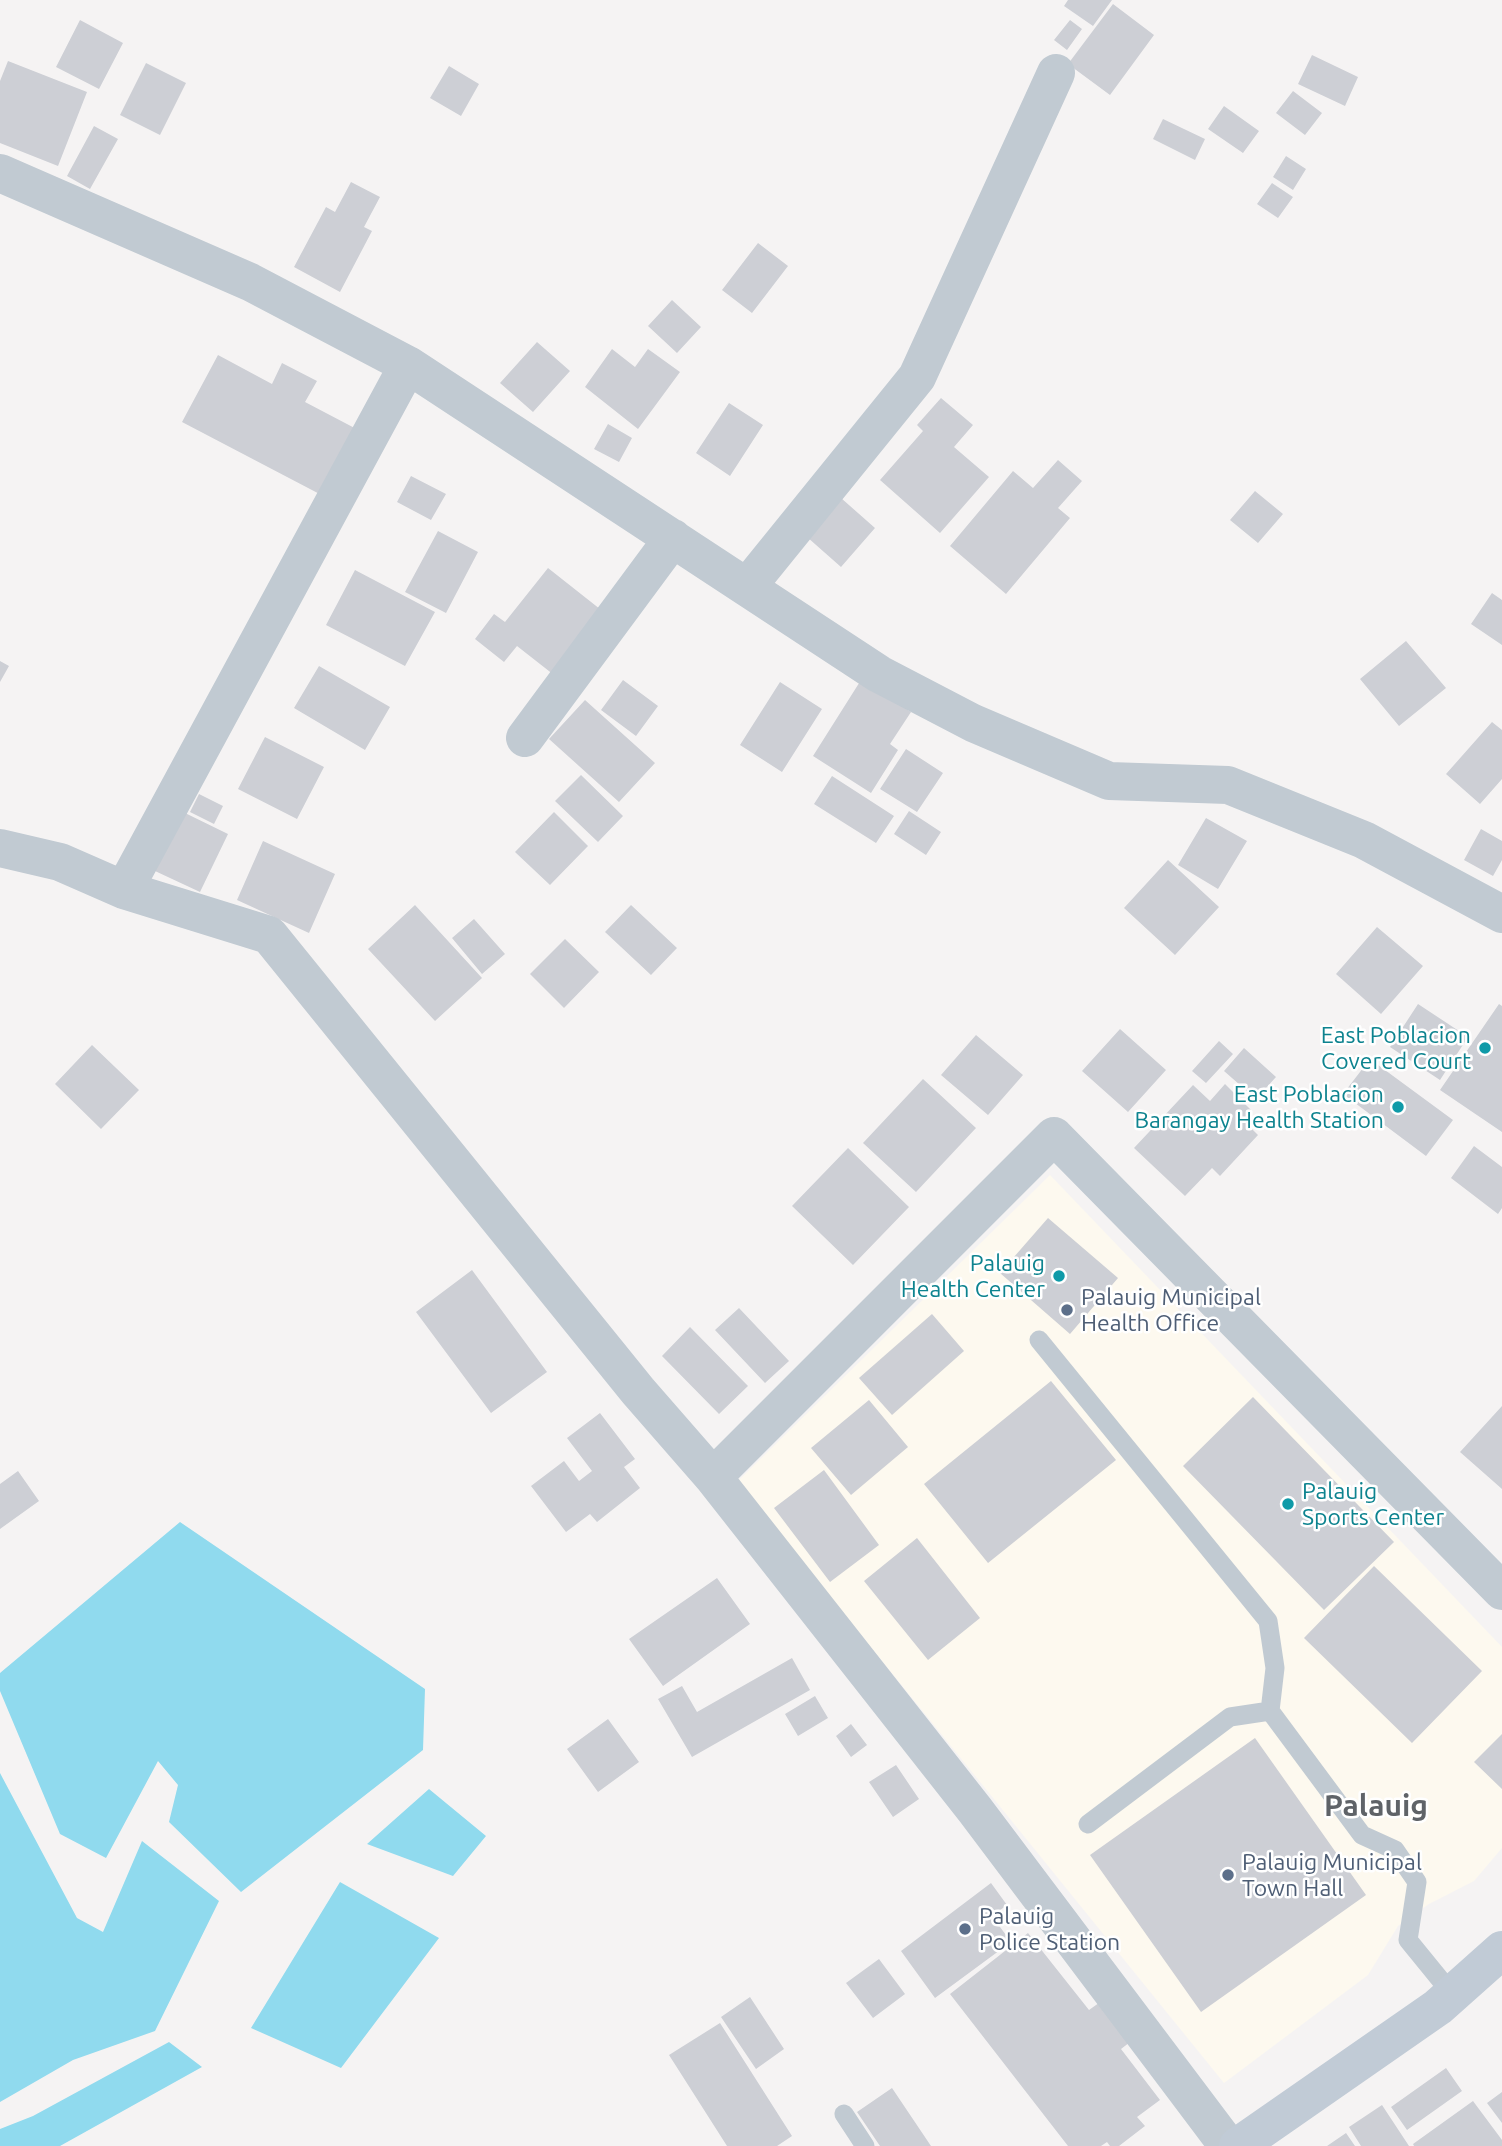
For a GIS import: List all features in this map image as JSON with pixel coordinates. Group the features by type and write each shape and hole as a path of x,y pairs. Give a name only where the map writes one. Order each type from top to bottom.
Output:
{"main road":[{"path":"1238,2146 1452,1994 1502,1950"}],"street":[{"path":"747,587 917,377 1056,73"},
{"path":"0,173 250,282 408,365 879,674 972,723 1109,781 1228,785 1364,840 1502,914"},
{"path":"124,890 408,365"},
{"path":"526,738 673,538"},
{"path":"0,848 60,862 124,890 269,935 638,1391 713,1477 975,1810 1228,2146"},
{"path":"713,1477 1054,1136 1502,1591"}],"lane":[{"path":"1038,1340 1268,1621 1275,1668 1270,1712 1362,1835 1395,1850 1417,1882 1408,1940 1452,1994"},
{"path":"1088,1824 1230,1717 1270,1712"},
{"path":"844,2114 865,2146"}],"shaded area":[{"path":"1050,1175 1502,1647 1502,1848 1474,1881 1429,1904 1398,1926 1368,1975 1224,2083 737,1482"}],"water":[{"path":"180,1522 425,1689 423,1750 241,1892 169,1822 178,1785 158,1761 106,1858 60,1834 0,1691 0,1673"},
{"path":"0,1773 77,1918 103,1932 142,1841 219,1901 155,2031 73,2060 0,2102"},
{"path":"429,1789 486,1836 453,1876 367,1844"},
{"path":"340,1882 439,1938 341,2068 251,2028"},
{"path":"169,2042 202,2067 60,2146 0,2146 0,2129 33,2116"}],"building":[{"path":"1068,0 1112,0 1093,26 1064,6"},
{"path":"1113,4 1154,35 1110,95 1068,64"},
{"path":"80,20 123,43 99,89 56,67"},
{"path":"1070,20 1082,29 1067,50 1054,40"},
{"path":"1312,55 1358,77 1345,106 1298,84"},
{"path":"8,61 87,92 58,166 0,143 0,81"},
{"path":"146,63 186,83 160,135 120,115"},
{"path":"449,66 479,84 461,116 430,98"},
{"path":"1293,91 1322,113 1305,135 1276,113"},
{"path":"1224,106 1259,131 1243,153 1208,129"},
{"path":"1163,119 1205,139 1195,160 1153,139"},
{"path":"94,126 118,139 90,189 67,176"},
{"path":"1286,156 1306,169 1293,190 1273,177"},
{"path":"351,182 380,197 364,227 372,231 340,292 294,267 326,207 335,212"},
{"path":"1272,183 1293,197 1278,218 1257,204"},
{"path":"758,243 788,266 752,313 722,290"},
{"path":"672,300 701,327 677,353 648,326"},
{"path":"537,342 570,371 533,412 500,383"},
{"path":"612,349 635,367 648,349 680,372 638,429 585,387"},
{"path":"218,355 272,384 282,363 317,381 305,402 366,434 331,500 182,422"},
{"path":"941,398 973,425 954,447 989,477 940,533 880,480 923,431 917,425"},
{"path":"729,403 763,425 730,476 696,453"},
{"path":"608,424 632,438 619,462 594,449"},
{"path":"1058,460 1082,481 1058,508 1070,518 1006,594 950,546 1013,471 1033,488"},
{"path":"411,476 446,494 431,520 397,502"},
{"path":"1255,491 1283,514 1258,543 1230,520"},
{"path":"841,498 875,528 841,567 807,537"},
{"path":"438,531 478,552 446,613 405,592"},
{"path":"548,568 605,613 554,675 517,646 504,662 475,639 494,614 505,622"},
{"path":"355,570 435,612 405,666 326,625"},
{"path":"1492,593 1502,600 1502,645 1471,624"},
{"path":"1406,641 1446,688 1399,726 1360,679"},
{"path":"0,661 9,666 0,682"},
{"path":"319,666 390,707 365,750 294,708"},
{"path":"623,680 658,706 636,736 601,710"},
{"path":"861,680 911,712 890,744 898,750 871,793 813,756"},
{"path":"780,682 822,709 782,772 740,745"},
{"path":"585,700 655,763 619,802 549,739"},
{"path":"1492,722 1502,730 1502,779 1480,804 1446,774"},
{"path":"265,737 324,767 297,819 238,789"},
{"path":"906,749 943,773 917,812 880,789"},
{"path":"581,775 623,816 598,842 555,801"},
{"path":"832,776 894,816 876,843 814,804"},
{"path":"199,794 223,806 214,824 190,812"},
{"path":"909,811 941,832 926,855 894,834"},
{"path":"183,812 228,834 200,892 155,871"},
{"path":"554,812 588,846 550,885 515,852"},
{"path":"1206,818 1247,841 1218,889 1178,865"},
{"path":"1481,829 1502,841 1502,860 1493,876 1464,860"},
{"path":"263,841 335,874 309,933 237,900"},
{"path":"1168,860 1219,907 1175,955 1124,908"},
{"path":"415,905 482,978 435,1021 368,949"},
{"path":"631,905 677,948 651,975 605,932"},
{"path":"474,919 505,954 482,974 452,938"},
{"path":"1377,927 1423,966 1381,1014 1336,974"},
{"path":"565,939 599,972 564,1008 530,974"},
{"path":"1418,1004 1468,1037 1440,1080 1390,1047"},
{"name":"East Poblacion Covered Court","path":"1499,1004 1502,1006 1502,1132 1440,1090"},
{"path":"1120,1029 1166,1070 1128,1112 1082,1071"},
{"path":"976,1035 1023,1075 988,1115 941,1075"},
{"path":"1219,1041 1233,1054 1206,1083 1192,1071"},
{"path":"92,1045 139,1090 101,1129 55,1084"},
{"path":"1244,1048 1276,1077 1256,1099 1224,1071"},
{"name":"East Poblacion Barangay Health Station","path":"1370,1059 1453,1120 1426,1156 1343,1094"},
{"path":"923,1079 976,1128 916,1192 863,1143"},
{"path":"1225,1084 1252,1111 1243,1120 1258,1135 1220,1176 1212,1168 1185,1196 1134,1148 1193,1085 1210,1101"},
{"path":"1474,1146 1502,1167 1502,1208 1498,1214 1451,1178"},
{"path":"848,1148 909,1207 853,1265 792,1206"},
{"name":"Palauig Health Center","path":"1048,1218 1118,1278 1070,1334 1000,1273"},
{"path":"472,1270 547,1372 491,1413 416,1312"},
{"path":"739,1308 789,1361 765,1383 715,1330"},
{"path":"932,1314 964,1351 892,1415 859,1378"},
{"path":"690,1327 748,1386 719,1414 662,1356"},
{"path":"1051,1381 1116,1460 988,1563 924,1484"},
{"name":"Palauig Sports Center","path":"1253,1397 1394,1542 1324,1610 1183,1466"},
{"path":"869,1400 908,1447 851,1495 811,1448"},
{"path":"1502,1406 1502,1489 1460,1452"},
{"path":"600,1413 635,1459 624,1467 640,1488 597,1522 590,1514 566,1532 531,1486 564,1461 579,1481 592,1471 567,1438"},
{"path":"824,1470 879,1545 830,1582 774,1508"},
{"path":"18,1471 39,1501 0,1529 0,1484"},
{"path":"917,1538 980,1618 928,1660 864,1581"},
{"path":"1374,1566 1482,1671 1412,1743 1304,1638"},
{"path":"717,1578 750,1624 663,1686 629,1639"},
{"path":"792,1658 810,1690 692,1757 658,1699 682,1686 697,1712"},
{"path":"815,1696 828,1718 798,1736 785,1714"},
{"path":"608,1719 639,1762 598,1792 567,1749"},
{"path":"851,1724 867,1745 851,1757 836,1736"},
{"path":"1502,1734 1502,1789 1474,1762"},
{"name":"Palauig Municipal Town Hall","path":"1255,1738 1366,1895 1201,2012 1090,1855"},
{"path":"896,1765 919,1799 893,1817 869,1782"},
{"name":"Palauig Police Station","path":"991,1883 1007,1905 992,1916 1011,1942 935,1998 901,1951"},
{"path":"1028,1933 1089,2010 1103,2000 1134,2039 1121,2049 1160,2100 1137,2117 1145,2126 1119,2146 1110,2146 1107,2142 1101,2146 1068,2146 950,1994"},
{"path":"879,1959 905,1994 873,2018 846,1983"},
{"path":"750,1997 784,2049 756,2069 721,2017"},
{"path":"720,2023 792,2136 777,2146 727,2146 669,2055"},
{"path":"1446,2068 1462,2091 1407,2130 1391,2107"},
{"path":"892,2088 931,2146 880,2146 857,2112"},
{"path":"1502,2092 1502,2123 1487,2103"},
{"path":"1473,2101 1502,2140 1502,2146 1414,2146 1413,2144"},
{"path":"1382,2105 1409,2146 1361,2146 1349,2127"},
{"path":"1346,2133 1355,2146 1327,2146"}],"place":[{"name":"East Poblacion Covered Court","path":"1485,1048"},
{"name":"East Poblacion Barangay Health Station","path":"1398,1107"},
{"name":"Palauig Health Center","path":"1059,1276"},
{"name":"Palauig Municipal Health Office","path":"1067,1310"},
{"name":"Palauig Sports Center","path":"1288,1504"},
{"name":"Palauig Municipal Town Hall","path":"1228,1875"},
{"name":"Palauig Police Station","path":"965,1929"}],"district":[{"name":"Palauig","path":"1376,1806"}]}
